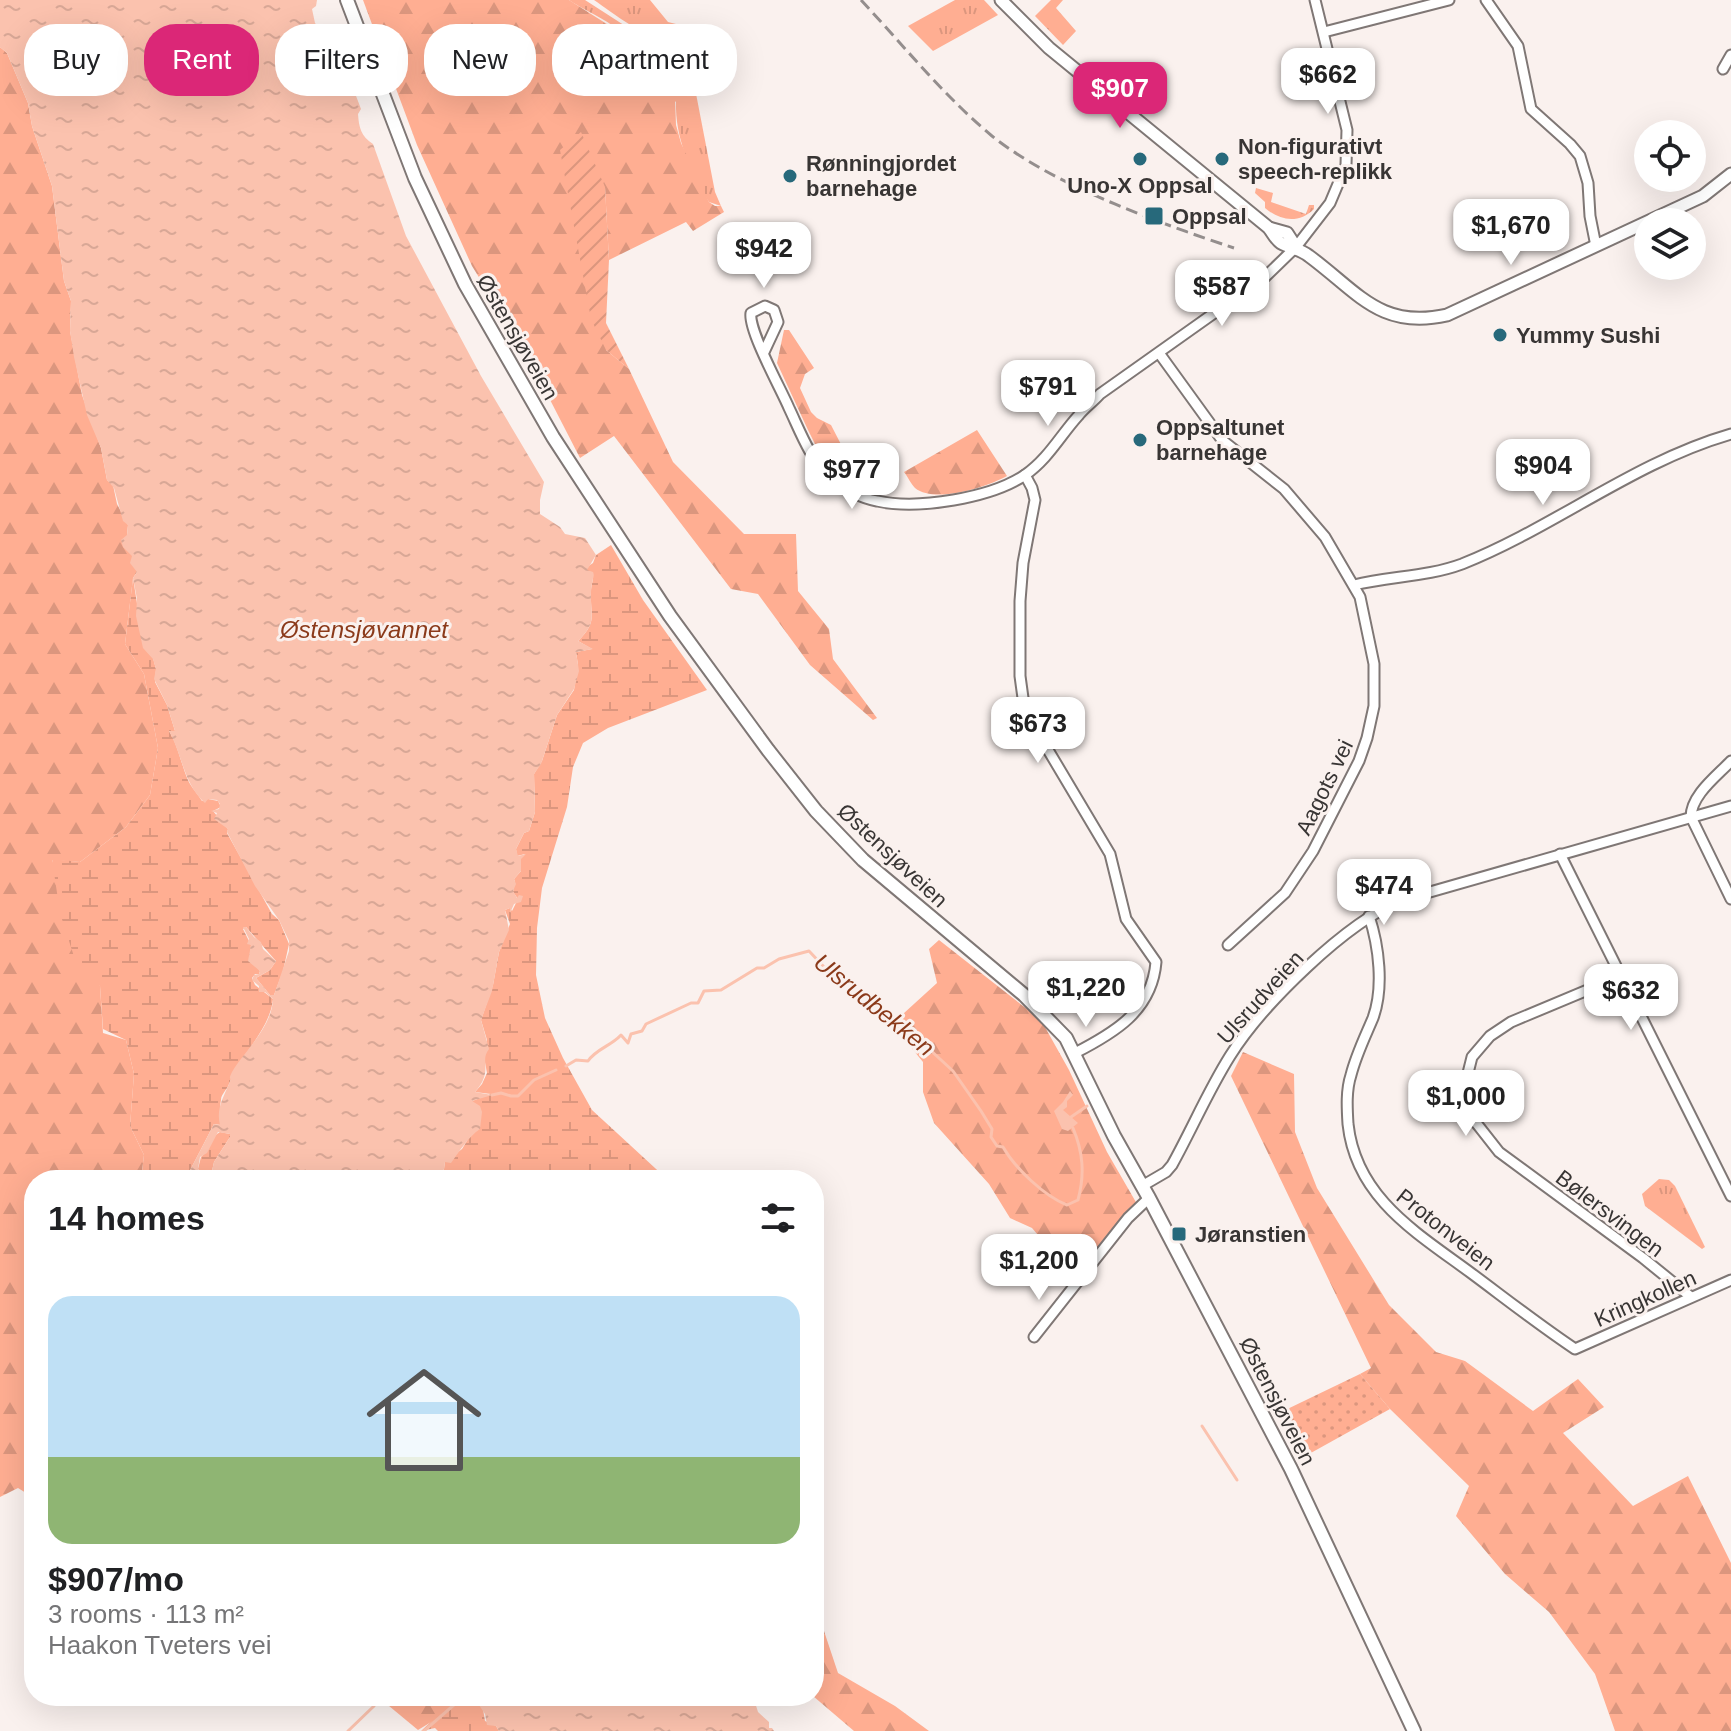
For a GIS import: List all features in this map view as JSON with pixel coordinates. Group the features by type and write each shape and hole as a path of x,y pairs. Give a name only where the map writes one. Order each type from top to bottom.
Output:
{"main road":[{"name":"Østensjøveien","path":"347,0 425,202 465,284 561,450 670,616 816,811 863,860 1045,1013 1075,1053 1114,1136 1291,1469 1414,1731"}],"street":[{"path":"1001,0 1057,55 1269,228 1287,233 1296,247 1377,309 1404,319 1447,315 1703,196 1731,174"},
{"path":"764,352 778,322 774,310 765,306 751,313 750,321 764,352 813,457 826,474 853,494 892,503 958,499 1000,488 1025,475 1051,451 1079,414 1100,394 1265,277 1296,247 1330,203 1339,187 1348,138 1315,0"},
{"path":"1324,32 1449,0"},
{"path":"1486,0 1518,46 1531,109 1580,156 1588,183 1596,246"},
{"path":"1723,69 1731,55"},
{"name":"Aagots vei","path":"1159,353 1222,440 1276,483 1325,537 1354,585 1369,632 1374,664 1374,706 1367,738 1339,800 1293,882 1275,903 1228,945"},
{"path":"1354,585 1423,574 1460,564 1531,533 1663,458 1731,434"},
{"path":"1025,475 1035,500 1023,563 1020,601 1023,698 1038,733 1106,845 1126,919 1156,962 1150,987 1127,1021 1113,1033 1075,1053"},
{"path":"1731,761 1696,799 1691,810 1691,817 1731,899"},
{"name":"Ulsrudveien","path":"1034,1337 1146,1192 1172,1165 1221,1071 1255,1024 1349,930 1402,900 1731,806"},
{"path":"1560,854 1731,1196"},
{"name":"Protonveien","path":"1369,916 1377,953 1377,1004 1349,1081 1347,1113 1358,1163 1382,1202 1408,1227 1575,1349"},
{"name":"Bølersvingen","path":"1621,976 1511,1022 1490,1036 1472,1057 1467,1077 1468,1099 1477,1124 1499,1152 1691,1297"},
{"name":"Kringkollen","path":"1575,1349 1731,1280"}],"green space":[{"path":"363,0 569,0 607,24 552,24 552,96 670,96 675,99 676,125 681,143 709,202 721,206 724,212 693,231 686,222 609,260 605,187 606,350 629,369 673,462 744,534 796,534 798,591 829,629 833,659 877,718 873,720 810,665 758,594 731,589 614,436 580,458 528,357 472,266 417,145 399,96 408,96 408,24 372,24"},
{"path":"569,0 585,0 622,24 611,24"},
{"path":"594,0 650,0 668,22 676,24 629,24"},
{"path":"955,0 984,0 998,15 933,51 908,26"},
{"path":"1051,0 1063,0 1056,8 1076,31 1063,45 1035,16"},
{"path":"0,47 7,53 28,103 32,126 52,186 64,281 71,301 70,331 82,395 101,448 107,480 113,485 117,504 128,525 127,535 137,572 133,578 125,644 144,674 158,748 150,795 126,827 80,862 52,860 100,986 103,1033 126,1040 134,1074 130,1126 144,1155 142,1170 24,1170 24,1492 18,1488 0,1497"},
{"path":"667,96 696,96 715,192 721,206 709,202 690,166 678,128 676,102"},
{"path":"581,132 605,187 609,260 606,323 629,369 606,350 591,319 560,150"},
{"path":"1256,188 1273,193 1271,202 1306,214 1309,205 1314,205 1314,209 1308,214 1296,219 1277,216 1265,208 1265,202 1255,193"},
{"path":"784,330 789,330 814,368 805,374 800,388 811,412 831,425 847,456 864,467 869,476 868,484 861,487 833,469 817,448 777,363"},
{"path":"977,430 1007,476 974,489 948,494 924,493 915,488 904,472"},
{"path":"611,545 643,600 707,690 608,728 583,743 573,767 567,807 542,888 536,975 545,1018 592,1110 657,1170 443,1170 445,1162 462,1149 479,1121 472,1101 491,1094 475,1092 487,1073 484,1057 487,1040 481,1020 493,985 499,952 510,924 505,910 510,908 512,911 518,899 513,892 514,879 521,871 520,859 525,854 517,856 516,849 524,833 529,831 535,812 534,774 542,761 557,715 574,690 578,665 576,652 592,649 578,641 592,618 593,572 587,572 587,567 596,555"},
{"path":"133,578 144,648 153,658 155,682 167,705 175,731 169,731 188,780 202,801 218,801 221,807 213,811 228,829 227,833 272,914 279,920 289,944 283,971 274,995 270,995 256,978 270,970 276,961 246,927 243,929 251,945 250,958 260,971 252,978 255,985 273,999 271,1010 222,1096 221,1125 214,1124 190,1170 142,1170 144,1155 130,1126 134,1074 126,1040 103,1029 100,986 79,972 60,913 52,859 80,862 126,827 150,795 158,748 144,674 125,644"},
{"path":"939,940 1041,1020 1069,1070 1107,1152 1137,1204 1077,1281 1032,1228 1010,1218 989,1184 934,1123 923,1092 923,1062 892,1024 937,983 929,949"},
{"path":"1243,1052 1294,1074 1295,1132 1317,1188 1389,1305 1436,1352 1465,1361 1533,1411 1578,1379 1604,1407 1563,1433 1633,1506 1688,1476 1731,1563 1731,1731 1615,1731 1595,1674 1549,1612 1505,1574 1456,1516 1469,1486 1390,1409 1360,1374 1371,1368 1231,1076"},
{"path":"220,1132 230,1134 212,1170 199,1170 201,1157"},
{"path":"1659,1179 1669,1180 1675,1186 1705,1247 1702,1249 1645,1206 1642,1194"},
{"path":"1360,1374 1390,1409 1300,1459 1277,1414"},
{"path":"824,1631 838,1673 895,1706 929,1731 854,1731 824,1705"},
{"path":"389,1706 458,1706 418,1730"},
{"path":"448,1706 482,1706 485,1721 499,1731 438,1731 435,1728 421,1731"}],"water":[{"name":"Østensjøvannet","path":"0,0 317,0 312,9 316,24 275,24 275,96 356,96 361,109 358,114 360,128 373,144 406,236 481,376 544,482 540,514 565,534 585,538 596,555 587,570 593,572 591,623 578,641 593,649 576,652 579,671 574,689 557,715 541,764 534,774 535,812 529,831 524,833 516,849 518,856 526,854 521,859 521,871 514,879 516,884 513,891 517,898 523,896 510,913 510,908 505,910 509,930 499,952 492,991 481,1020 489,1049 485,1058 484,1078 475,1092 492,1095 472,1101 480,1106 482,1112 480,1129 451,1163 445,1162 443,1170 212,1170 230,1137 230,1134 218,1132 207,1153 200,1157 199,1170 190,1170 214,1124 220,1125 222,1099 232,1072 263,1029 271,1009 273,999 265,992 259,992 259,986 252,980 260,971 248,961 251,945 247,944 249,939 243,927 261,942 263,949 276,961 270,970 256,978 270,995 274,995 289,951 289,941 279,920 255,886 228,829 214,819 217,813 211,811 219,809 220,804 217,800 208,799 205,803 192,787 169,731 175,731 154,679 156,669 153,659 143,648 136,616 133,578 137,572 130,563 132,556 121,540 127,535 128,525 123,521 114,488 107,480 101,448 87,415 70,331 71,301 64,281 52,186 25,96 128,96 128,24 24,24 24,93 7,53 0,47"},
{"path":"1070,1091 1073,1095 1063,1110 1078,1123 1068,1131 1062,1129 1054,1111"},
{"path":"480,1706 756,1706 774,1731 499,1731 496,1726 487,1725"}],"waterway":[{"name":"Ulsrudbekken","path":"566,1066 576,1060 588,1061 621,1035 628,1043 631,1034 642,1031 646,1024 691,1003 698,1003 704,991 721,990 757,968 809,951 825,968 841,974 882,1010 889,1012 953,1071 992,1129 991,1137 997,1146 1003,1147 1022,1172 1040,1188 1067,1205 1078,1200 1082,1181 1081,1154 1073,1128"},
{"name":"Ulsrudbekken","path":"492,1095 518,1096 534,1080 556,1070"},
{"name":"Ulsrudbekken","path":"1071,1117 1087,1106"},
{"path":"1202,1426 1237,1480"},
{"path":"348,1731 374,1706"},
{"path":"424,1731 453,1706"}],"railway":[{"path":"861,0 957,104 1017,154 1108,201 1234,248"}],"place":[{"name":"Uno-X Oppsal","path":"1140,159"},
{"name":"Non-figurativt speech-replikk","path":"1222,159"},
{"name":"Rønningjordet barnehage","path":"790,176"},
{"name":"Oppsal","path":"1154,216"},
{"name":"Yummy Sushi","path":"1500,335"},
{"name":"Oppsaltunet barnehage","path":"1140,440"},
{"name":"Jøranstien","path":"1179,1234"}]}
